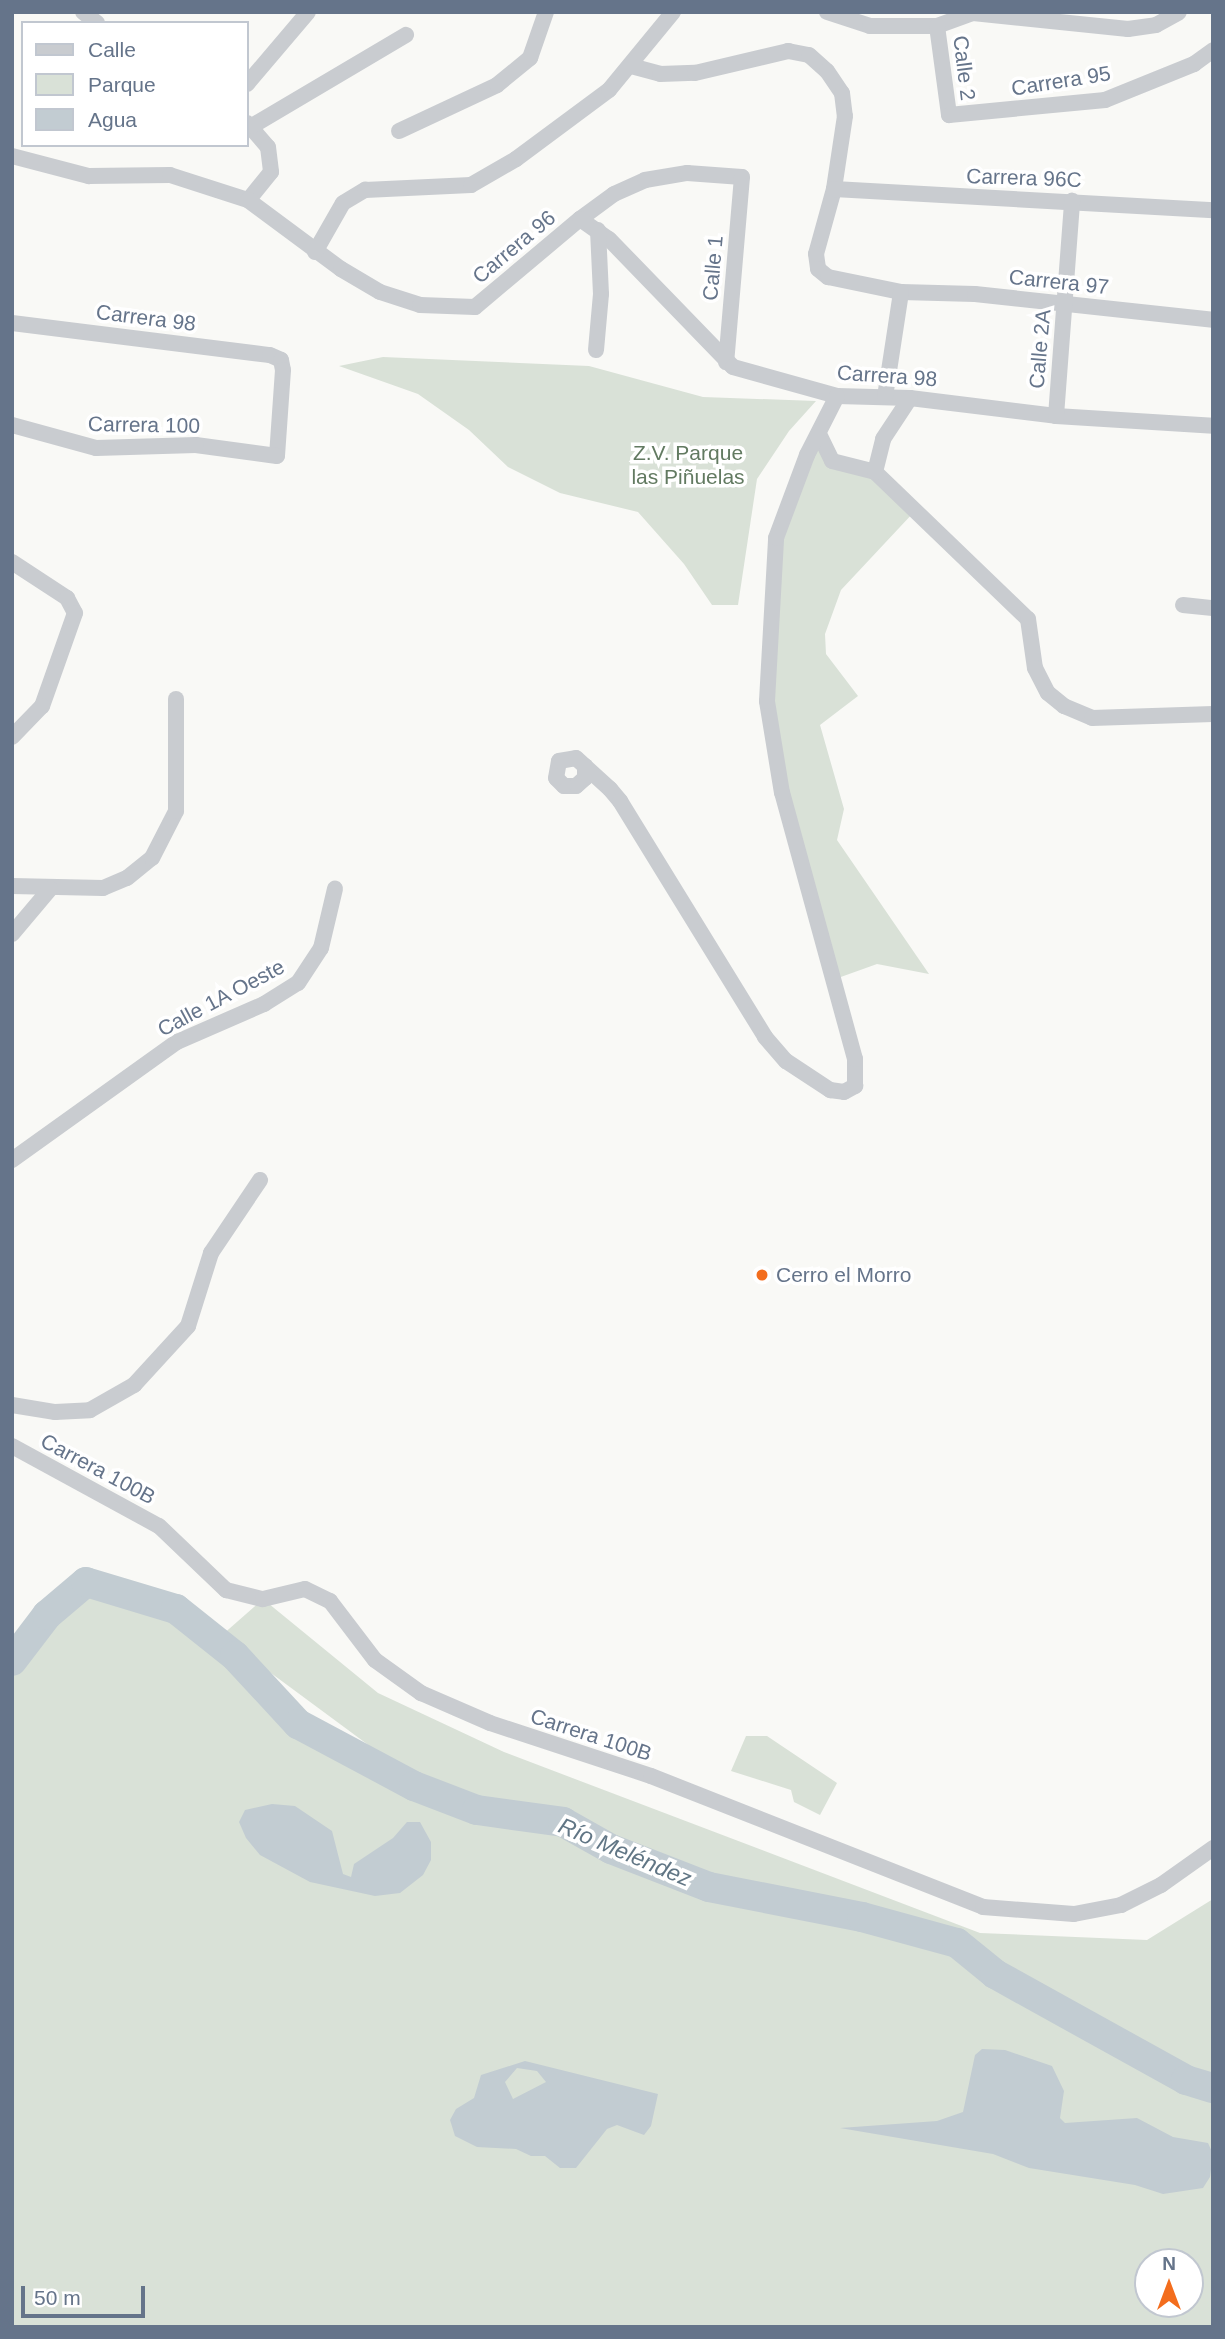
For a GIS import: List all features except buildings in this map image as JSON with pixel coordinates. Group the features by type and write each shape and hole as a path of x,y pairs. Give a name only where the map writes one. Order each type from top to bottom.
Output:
{"street":[{"path":"248,84 308,12"},
{"path":"399,131 497,85 530,58 546,12"},
{"path":"315,252 343,203 365,190 471,185 516,159 609,90 673,12"},
{"path":"827,12 870,26 937,26 973,13 1128,29 1156,25 1179,12"},
{"path":"937,26 949,12"},
{"name":"Calle 2","path":"937,26 948,115"},
{"path":"12,156 89,176 170,175 248,200 271,172 268,148 249,124 406,35"},
{"name":"Carrera 95","path":"948,115 1105,100 1194,64 1213,50"},
{"path":"631,66 660,74 695,73 788,51 809,55 842,93 845,116 834,189"},
{"name":"Carrera 96","path":"248,200 315,252 380,292 420,305 475,307 614,194 645,180 687,173 742,177"},
{"name":"Calle 1","path":"726,362 742,177"},
{"name":"Carrera 96C","path":"834,189 1213,210"},
{"name":"Carrera 97","path":"834,189 816,254 818,269 828,277 901,292 1065,304 1213,320"},
{"name":"Calle 2A","path":"1056,416 1072,201"},
{"name":"Carrera 98","path":"580,219 598,230 726,362 837,396 911,398 1056,416 1213,426"},
{"path":"596,351 601,294 598,230"},
{"path":"885,397 901,292"},
{"name":"Carrera 98","path":"12,323 274,355 284,370 277,456"},
{"path":"585,766 620,801 765,1037 786,1061 830,1090 844,1092 855,1086 855,1059 782,793 767,701 776,538 803,465 837,396"},
{"path":"875,472 883,439 911,398"},
{"name":"Carrera 100","path":"12,425 96,448 188,445 277,456"},
{"path":"819,434 832,461"},
{"path":"803,465 832,461 875,472 1028,619 1035,668 1048,693 1064,706 1092,718 1213,714"},
{"path":"12,562 67,598 74,608 42,706 12,737"},
{"path":"1183,605 1213,608"},
{"path":"12,886 82,891 111,885 146,865 163,843 178,797 176,699"},
{"path":"12,934 50,889"},
{"name":"Calle 1A Oeste","path":"12,1160 177,1042 264,1004 298,983 321,947 335,889"},
{"path":"12,1405 55,1412 90,1410 134,1385 188,1326 211,1253 260,1180"},
{"name":"Carrera 100B","path":"12,1446 159,1526 226,1590 263,1598 305,1588 330,1601 375,1660 421,1693 490,1723 651,1776 983,1907 1074,1914 1121,1905 1161,1885 1213,1848"}],"green space":[{"name":"Z.V. Parque las Piñuelas","path":"383,357 589,366 703,397 816,401 789,431 757,479 738,605 712,605 684,564 638,512 560,493 508,467 469,430 418,394 339,366"},
{"path":"819,438 831,461 875,474 914,512 841,590 825,634 826,654 858,696 820,725 844,809 837,840 929,974 877,964 838,978 785,793 772,707 779,539"},
{"path":"86,1582 176,1609 235,1656 298,1724 436,1795 221,1636 263,1599 378,1693 504,1752 980,1933 1147,1940 1213,1899 1213,2327 12,2327 12,1661 47,1615"},
{"path":"746,1736 767,1736 837,1783 820,1815 794,1802 791,1790 731,1771"}],"water":[{"path":"272,1804 295,1806 332,1831 343,1874 351,1877 354,1864 393,1838 407,1822 420,1822 431,1842 431,1860 423,1875 400,1893 375,1896 310,1882 260,1855 246,1838 239,1822 245,1810"},
{"path":"982,2049 1005,2050 1052,2066 1064,2091 1060,2118 1065,2123 1137,2118 1173,2137 1208,2143 1213,2154 1210,2177 1203,2188 1163,2194 1135,2185 1029,2168 993,2154 840,2128 937,2121 963,2112 975,2055"},
{"path":"525,2061 658,2094 651,2126 644,2135 617,2125 607,2129 576,2168 560,2168 545,2156 531,2156 516,2149 477,2147 455,2136 450,2120 456,2109 474,2098 481,2075","holes":["517,2068 537,2071 546,2082 513,2099 505,2082"]}],"waterway":[{"name":"Río Meléndez","path":"12,1661 47,1615 86,1582 176,1609 235,1656 298,1724 414,1786 477,1810 563,1822 611,1849 709,1887 862,1917 957,1943 995,1974 1186,2080 1213,2088"}],"place":[{"name":"Cerro el Morro","path":"762,1275"}]}
